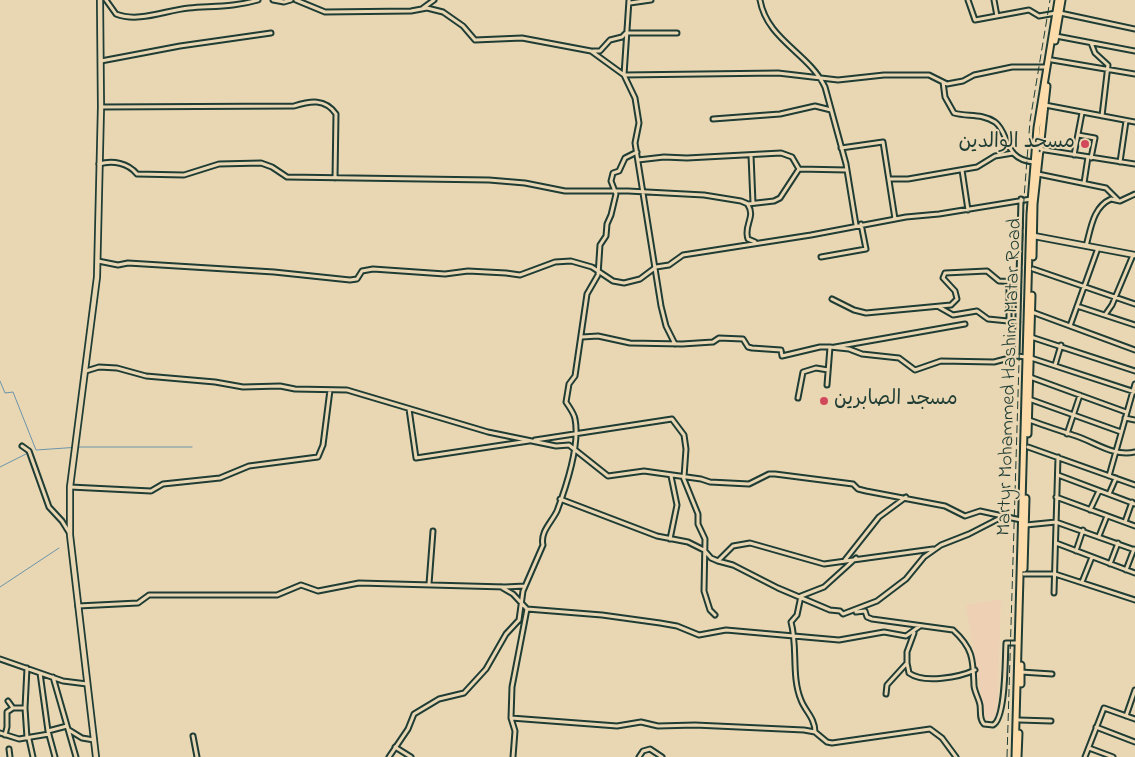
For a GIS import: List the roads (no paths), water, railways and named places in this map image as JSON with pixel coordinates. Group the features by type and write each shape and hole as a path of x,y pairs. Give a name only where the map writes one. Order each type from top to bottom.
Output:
{"main road":[{"name":"Martyr Mohammed Hashim Matar Road","path":"1016,757 1020,720 1024,574 1031,198 1047,67 1060,0"},
{"name":"Martyr Mohammed Hashim Matar Road","path":"1016,757 1029,420 1030,324 1037,174 1044,105 1058,13"}],"street":[{"path":"96,757 70,535 70,487 86,371 98,261 101,107 100,0"},
{"path":"106,0 116,14 128,17 188,8 225,7 258,0"},
{"path":"273,0 284,2 291,0"},
{"path":"296,0 326,12 411,11 423,8 434,0"},
{"path":"651,0 629,2 624,75 635,98 639,123 635,143 663,316 675,344"},
{"path":"760,0 764,15 772,29 818,77 825,87 847,170 856,225"},
{"path":"968,0 975,20 1029,10 1043,17 1058,13 1135,28"},
{"path":"994,0 997,16"},
{"path":"423,8 442,12 463,26 475,40 522,38 590,51 600,51 610,40 622,38 626,33"},
{"path":"101,61 180,46 270,33"},
{"path":"626,33 677,33"},
{"path":"1056,36 1135,51"},
{"path":"1091,43 1095,52 1107,62 1108,69 1102,116"},
{"path":"590,51 624,75 778,73 838,80 865,76 929,75 942,82 958,82 974,75 1012,68 1047,67"},
{"path":"1052,60 1135,74"},
{"path":"942,82 945,97 954,113 973,114 995,122 1014,153 1026,161 1034,162"},
{"path":"101,107 294,106 314,100 331,107 336,114 335,178"},
{"path":"1044,105 1135,122"},
{"path":"713,119 777,114 815,106 832,110"},
{"path":"1074,155 1082,113"},
{"path":"1120,162 1126,121"},
{"path":"1078,135 1095,138 1084,184"},
{"path":"841,148 883,142 895,219"},
{"path":"1040,149 1135,164"},
{"path":"389,757 408,729 414,714 439,699 464,693 486,669 506,634 519,620 525,586 543,545 541,538 543,532 556,511 574,448 575,417 566,402 569,384 575,376 588,294 598,272 600,245 606,236 606,224 611,215 616,191 612,184 613,173 618,171 625,158 637,152"},
{"path":"638,160 664,157 687,158 751,155 775,152 787,154 796,162 799,169"},
{"path":"890,179 908,179 977,167 995,156 1014,153"},
{"path":"751,155 753,203"},
{"path":"99,164 106,162 131,166 137,174 184,175 219,164 261,163 272,167 287,177 489,180 525,183 565,191 704,195 741,200 748,204 752,215 747,228 747,237 750,240 762,242"},
{"path":"799,169 847,170"},
{"path":"748,204 774,201 780,198 799,169"},
{"path":"962,170 968,210"},
{"path":"1037,174 1106,188 1118,200"},
{"path":"1086,246 1094,218 1100,206 1111,199 1118,200 1135,194"},
{"path":"98,261 118,265 128,263 274,272 350,280 356,279 362,270 373,269 445,274 468,271 520,275 561,261 582,264 613,281 624,283 638,280 656,267 669,265 683,255 861,224 968,210 1031,198"},
{"path":"1017,356 1022,199"},
{"path":"821,257 866,249 861,224"},
{"path":"1034,236 1134,255 1116,297 1105,315"},
{"path":"1070,326 1098,248"},
{"path":"1032,269 1135,304"},
{"path":"832,300 866,313 951,305 957,299 955,291 943,278 944,273 987,271 999,281 1019,282"},
{"path":"1009,282 1009,322"},
{"path":"938,306 953,314 977,312 988,319 1018,322"},
{"path":"1077,306 1135,325"},
{"path":"1032,312 1135,350"},
{"path":"582,337 598,336 630,343 675,344 713,342 719,338 740,339 752,348 781,350 782,356 820,347 831,347 965,324"},
{"path":"1031,337 1061,345 1135,371"},
{"path":"1055,365 1061,345"},
{"path":"831,347 862,354 899,358 914,370 941,361 994,362 1017,356 1029,357 1134,392"},
{"path":"827,385 831,347"},
{"path":"86,371 99,367 117,368 140,375 202,380 243,387 280,386 295,389 353,391 488,432 556,446 569,445 605,475 644,472 701,478 710,482 749,484 769,474 775,474 853,484 858,489 949,507 965,516 980,511 1025,522 1056,522 1100,536 1134,550 1126,570"},
{"path":"798,398 802,372 816,368 828,370"},
{"path":"1030,377 1126,412"},
{"path":"1109,476 1135,384"},
{"path":"70,487 153,491 163,484 220,478 249,466 318,457 323,444 330,390"},
{"path":"1067,434 1080,394"},
{"path":"1029,398 1121,432"},
{"path":"409,409 416,458 575,432 672,419 684,435 684,477 698,514 698,524 705,539 703,550 705,596 710,610 715,615"},
{"path":"1125,418 1135,420"},
{"path":"1029,420 1116,452 1126,454 1135,452"},
{"path":"22,446 28,451 48,507 62,521 70,535"},
{"path":"1028,447 1135,486"},
{"path":"1054,594 1058,457"},
{"path":"1058,475 1133,503 1124,522"},
{"path":"670,539 677,505 671,476"},
{"path":"1109,494 1116,478"},
{"path":"1090,510 1099,491"},
{"path":"1056,497 1135,526"},
{"path":"845,561 875,522 906,498"},
{"path":"560,499 670,539 688,542 718,561 734,566 778,588 843,614 865,611 867,617 920,626 946,627 953,630 969,650 975,670 974,688 979,700 981,720 984,724 995,724 998,721 1004,693 1006,643 1008,641 1019,643"},
{"path":"853,612 877,601 902,583 924,557 936,548 1004,516"},
{"path":"1100,536 1107,516"},
{"path":"1076,551 1083,530"},
{"path":"429,584 433,531"},
{"path":"718,561 733,546 750,543 824,564 936,548"},
{"path":"1056,543 1135,573"},
{"path":"1110,564 1118,544"},
{"path":"1082,582 1092,557"},
{"path":"801,596 824,587 856,558"},
{"path":"1024,574 1055,574 1135,600"},
{"path":"78,606 138,603 155,594 277,595 303,585 318,590 359,583 525,586"},
{"path":"500,587 513,594 527,609 602,615 660,623 677,626 695,635 726,630 839,640 869,633 887,632 906,636 920,626"},
{"path":"801,596 796,615 791,622 795,636 796,670 801,700 814,722 815,732"},
{"path":"513,757 516,731 512,718 514,676 527,609"},
{"path":"914,632 907,652 909,673 918,677 954,677 975,670"},
{"path":"0,659 66,682 88,684"},
{"path":"886,694 887,685 907,663"},
{"path":"27,668 25,708 28,738 33,757"},
{"path":"1021,672 1052,674"},
{"path":"40,673 48,733 55,757"},
{"path":"54,677 76,757"},
{"path":"1126,716 1135,690"},
{"path":"8,701 13,708"},
{"path":"5,735 8,727 7,712 13,708 25,708"},
{"path":"1086,757 1104,708 1135,719"},
{"path":"512,718 617,726 642,722 658,726 740,727 815,732 828,742 836,743 930,729 942,738 956,757"},
{"path":"1020,720 1051,720"},
{"path":"1096,727 1135,742"},
{"path":"0,733 19,739 67,728 82,738 94,740"},
{"path":"193,736 197,757"},
{"path":"395,747 411,757"},
{"path":"1089,748 1113,757"},
{"path":"9,749 10,757"},
{"path":"639,757 643,751 650,749 662,757"}],"waterway":[{"path":"0,381 5,393 13,392 36,450 80,447 192,447"},
{"path":"0,467 28,453"},
{"path":"0,587 59,548"}],"railway":[{"path":"1007,757 1024,198 1030,121 1050,0"}],"place":[{"name":"مسجد الوالدين","path":"1085,144"},
{"name":"مسجد الصابرين","path":"824,401"}]}
